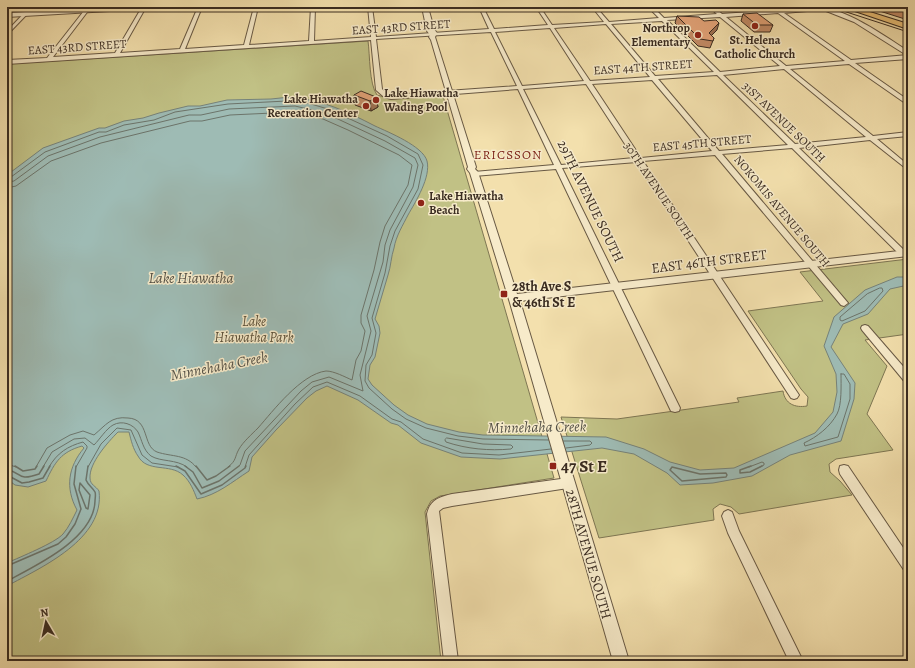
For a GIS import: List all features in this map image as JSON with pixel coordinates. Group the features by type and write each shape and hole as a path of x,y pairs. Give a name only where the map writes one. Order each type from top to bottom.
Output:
{"highway":[{"path":"847,7 908,27"},
{"path":"858,7 908,24"}],"street":[{"path":"7,34 32,7"},
{"path":"7,14 88,8 144,7"},
{"path":"117,54 144,7"},
{"path":"182,50 200,7"},
{"path":"246,46 256,7"},
{"path":"310,42 313,7"},
{"path":"370,7 374,38"},
{"name":"28TH AVENUE SOUTH","path":"425,7 621,661"},
{"name":"29TH AVENUE SOUTH","path":"481,7 675,408"},
{"name":"30TH AVENUE SOUTH","path":"538,7 794,395"},
{"name":"NOKOMIS AVENUE SOUTH","path":"594,7 844,303"},
{"name":"31ST AVENUE SOUTH","path":"650,7 906,253"},
{"path":"711,7 908,168"},
{"path":"772,7 908,103"},
{"path":"819,7 856,21 908,54"},
{"name":"EAST 43RD STREET","path":"7,62 608,24 807,10 819,7"},
{"path":"49,59 88,8"},
{"name":"EAST 44TH STREET","path":"374,38 379,90 381,93 391,96 654,78 908,57"},
{"name":"EAST 45TH STREET","path":"473,171 558,167 908,134"},
{"name":"EAST 46TH STREET","path":"513,298 906,253"},
{"path":"865,328 908,379"},
{"path":"844,470 908,566"},
{"path":"451,661 433,514 434,508 439,503 452,500 568,482"},
{"path":"728,516 734,533 796,661"}],"green space":[{"name":"Lake Hiawatha Park","path":"368,41 372,84 377,95 392,99 443,96 554,478 440,496 431,501 425,512 441,661 7,661 7,64"},
{"path":"908,259 908,334 865,340 887,366 867,414 893,450 836,459 829,464 830,472 852,495 739,514 731,507 720,504 713,509 714,520 599,538 561,417 617,419 739,402 737,398 783,391 786,399 791,404 795,406 807,406 808,397 748,311 823,301 800,272"}],"water":[{"name":"Lake Hiawatha","path":"290,97 313,100 355,116 412,145 424,155 427,161 428,167 425,181 419,196 400,231 392,255 389,272 375,319 379,326 380,333 375,357 370,365 368,379 372,385 394,405 408,415 427,424 459,432 483,435 606,437 644,449 670,462 700,470 734,468 815,433 833,412 837,392 836,374 824,346 834,317 865,290 897,277 908,277 908,285 890,289 868,314 843,324 831,347 855,383 854,399 841,441 790,455 752,476 713,483 680,485 667,473 634,454 602,448 500,459 461,457 421,443 398,425 391,423 358,400 327,386 316,391 307,398 276,430 252,457 249,471 218,491 197,499 190,483 183,475 178,471 153,466 142,461 132,444 129,432 118,432 100,453 93,466 90,478 91,482 99,491 98,508 92,523 82,537 53,560 7,586 7,563 59,538 71,522 77,510 71,494 70,478 74,463 84,448 82,446 75,448 64,455 52,468 46,481 28,487 15,485 7,479 7,175 43,148 99,128 105,128 124,121 143,118 188,106 200,106 227,100"}],"building":[{"path":"757,13 773,25 757,25 743,14"},
{"path":"677,16 699,17 704,21 716,20 719,23 709,33 714,38 713,41 700,39"},
{"path":"361,91 376,97 370,101 354,95"}],"tram line":[{"path":"831,7 908,32"}],"place":[{"name":"St. Helena Catholic Church","path":"755,26"},
{"name":"Northrop Elementary","path":"698,35"},
{"name":"Lake Hiawatha Wading Pool","path":"376,100"},
{"name":"Lake Hiawatha Recreation Center","path":"366,106"},
{"name":"Lake Hiawatha Beach","path":"421,203"},
{"name":"28th Ave S & 46th St E","path":"504,294"},
{"name":"47 St E","path":"553,466"}],"district":[{"name":"ERICSSON","path":"508,154"}],"water label":[{"name":"Minnehaha Creek","path":"219,366"},
{"name":"Minnehaha Creek","path":"537,427"}]}
